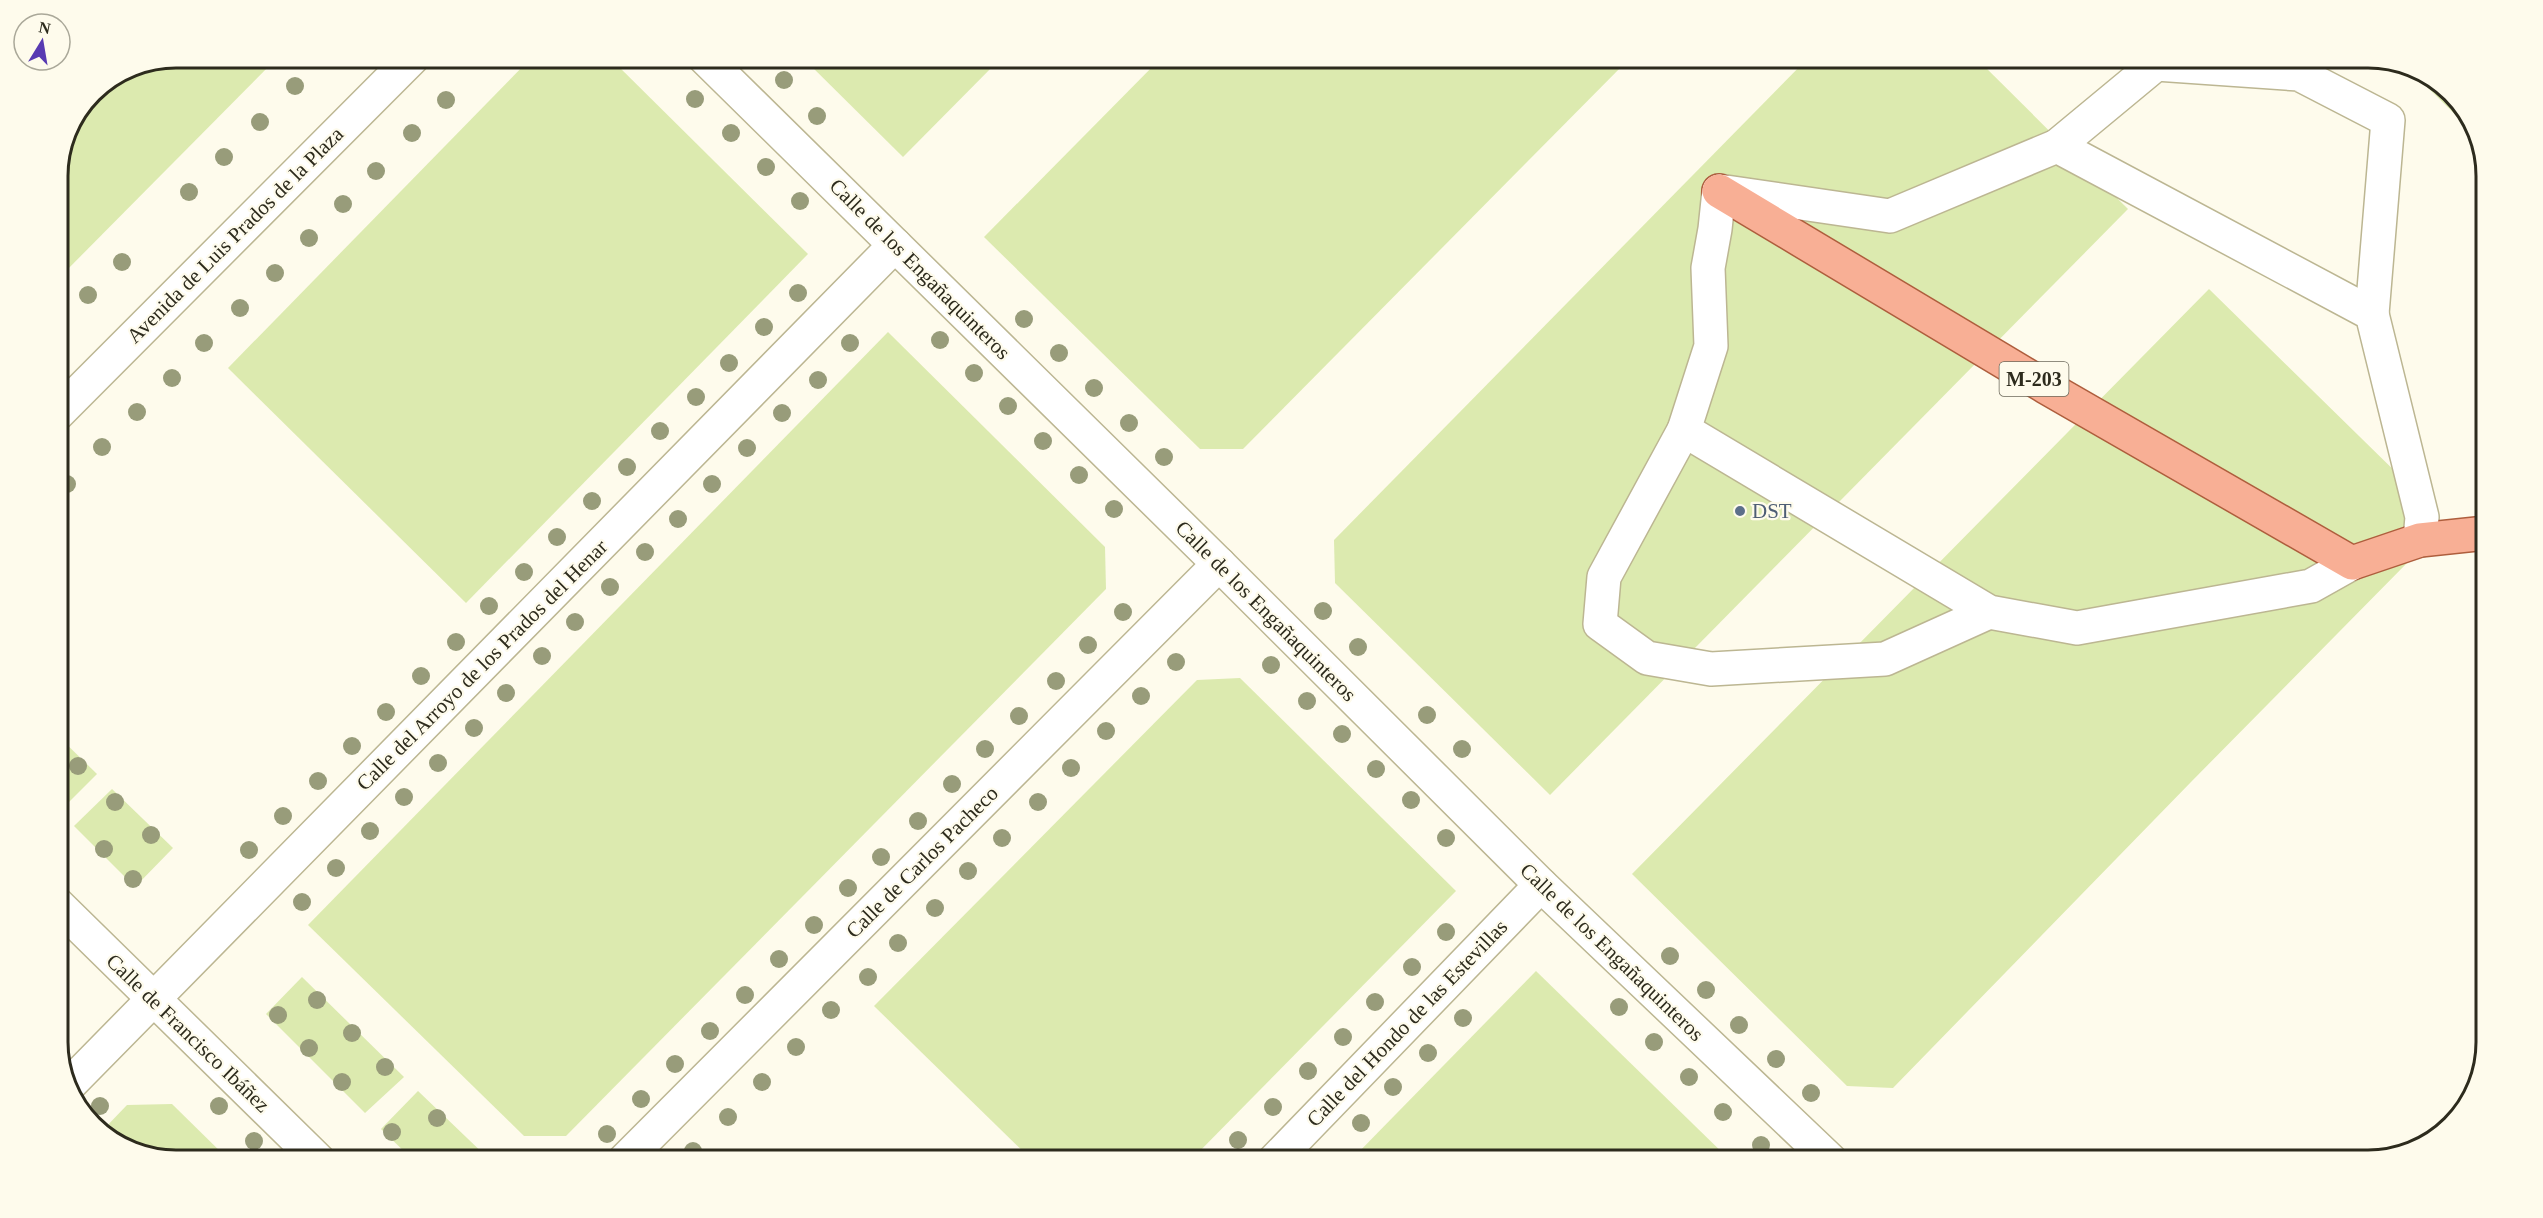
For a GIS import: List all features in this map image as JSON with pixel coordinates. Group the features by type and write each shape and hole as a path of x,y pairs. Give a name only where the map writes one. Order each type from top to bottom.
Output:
{"main road":[{"name":"M-203","path":"1719,191 2046,387 2352,563"},
{"path":"2352,563 2420,540 2475,533"}],"street":[{"name":"Avenida de Luis Prados de la Plaza","path":"68,403 401,68"},
{"name":"Calle de los Engañaquinteros","path":"715,68 1220,564 1541,885 1819,1150"},
{"path":"1989,612 1886,658 1711,669 1647,658 1600,624 1604,578 1684,430 1711,346 1708,268 1716,229 1719,191 1890,216 2057,146 2151,68"},
{"path":"2213,68 2299,74 2388,120 2372,314 2422,517 2420,540"},
{"path":"2057,146 2372,314"},
{"name":"Calle del Arroyo de los Prados del Henar","path":"74,1080 895,244"},
{"path":"1684,430 1989,612 2077,628 2312,586 2352,563"},
{"name":"Calle de Carlos Pacheco","path":"635,1150 1220,564"},
{"name":"Calle del Hondo de las Estevillas","path":"1285,1150 1541,885"},
{"name":"Calle de Francisco Ibáñez","path":"68,915 307,1150"}],"green space":[{"path":"169,68 267,68 68,269 68,162 79,128 99,99 122,82 148,71"},
{"path":"521,68 620,68 808,254 466,603 228,368"},
{"path":"813,68 991,68 903,157"},
{"path":"1151,68 1620,68 1243,449 1200,449 984,237"},
{"path":"1798,68 1986,68 2128,209 1550,795 1335,583 1334,540"},
{"path":"2424,84 2439,94 2457,117"},
{"path":"2209,289 2408,484 2404,519 2407,563 1893,1088 1847,1086 1632,874"},
{"path":"888,332 1105,547 1106,589 566,1136 524,1136 308,925"},
{"path":"1240,678 1456,891 1201,1150 1022,1150 874,1006 1197,680"},
{"path":"68,746 97,774 68,803"},
{"path":"112,789 173,848 135,887 74,826"},
{"path":"1536,971 1720,1150 1361,1150"},
{"path":"302,977 404,1077 365,1113 266,1014"},
{"path":"418,1091 480,1150 403,1150 381,1129"},
{"path":"172,1104 219,1150 162,1150 134,1142 107,1126 127,1105"}],"place":[{"name":"DST","path":"1740,511"}]}
